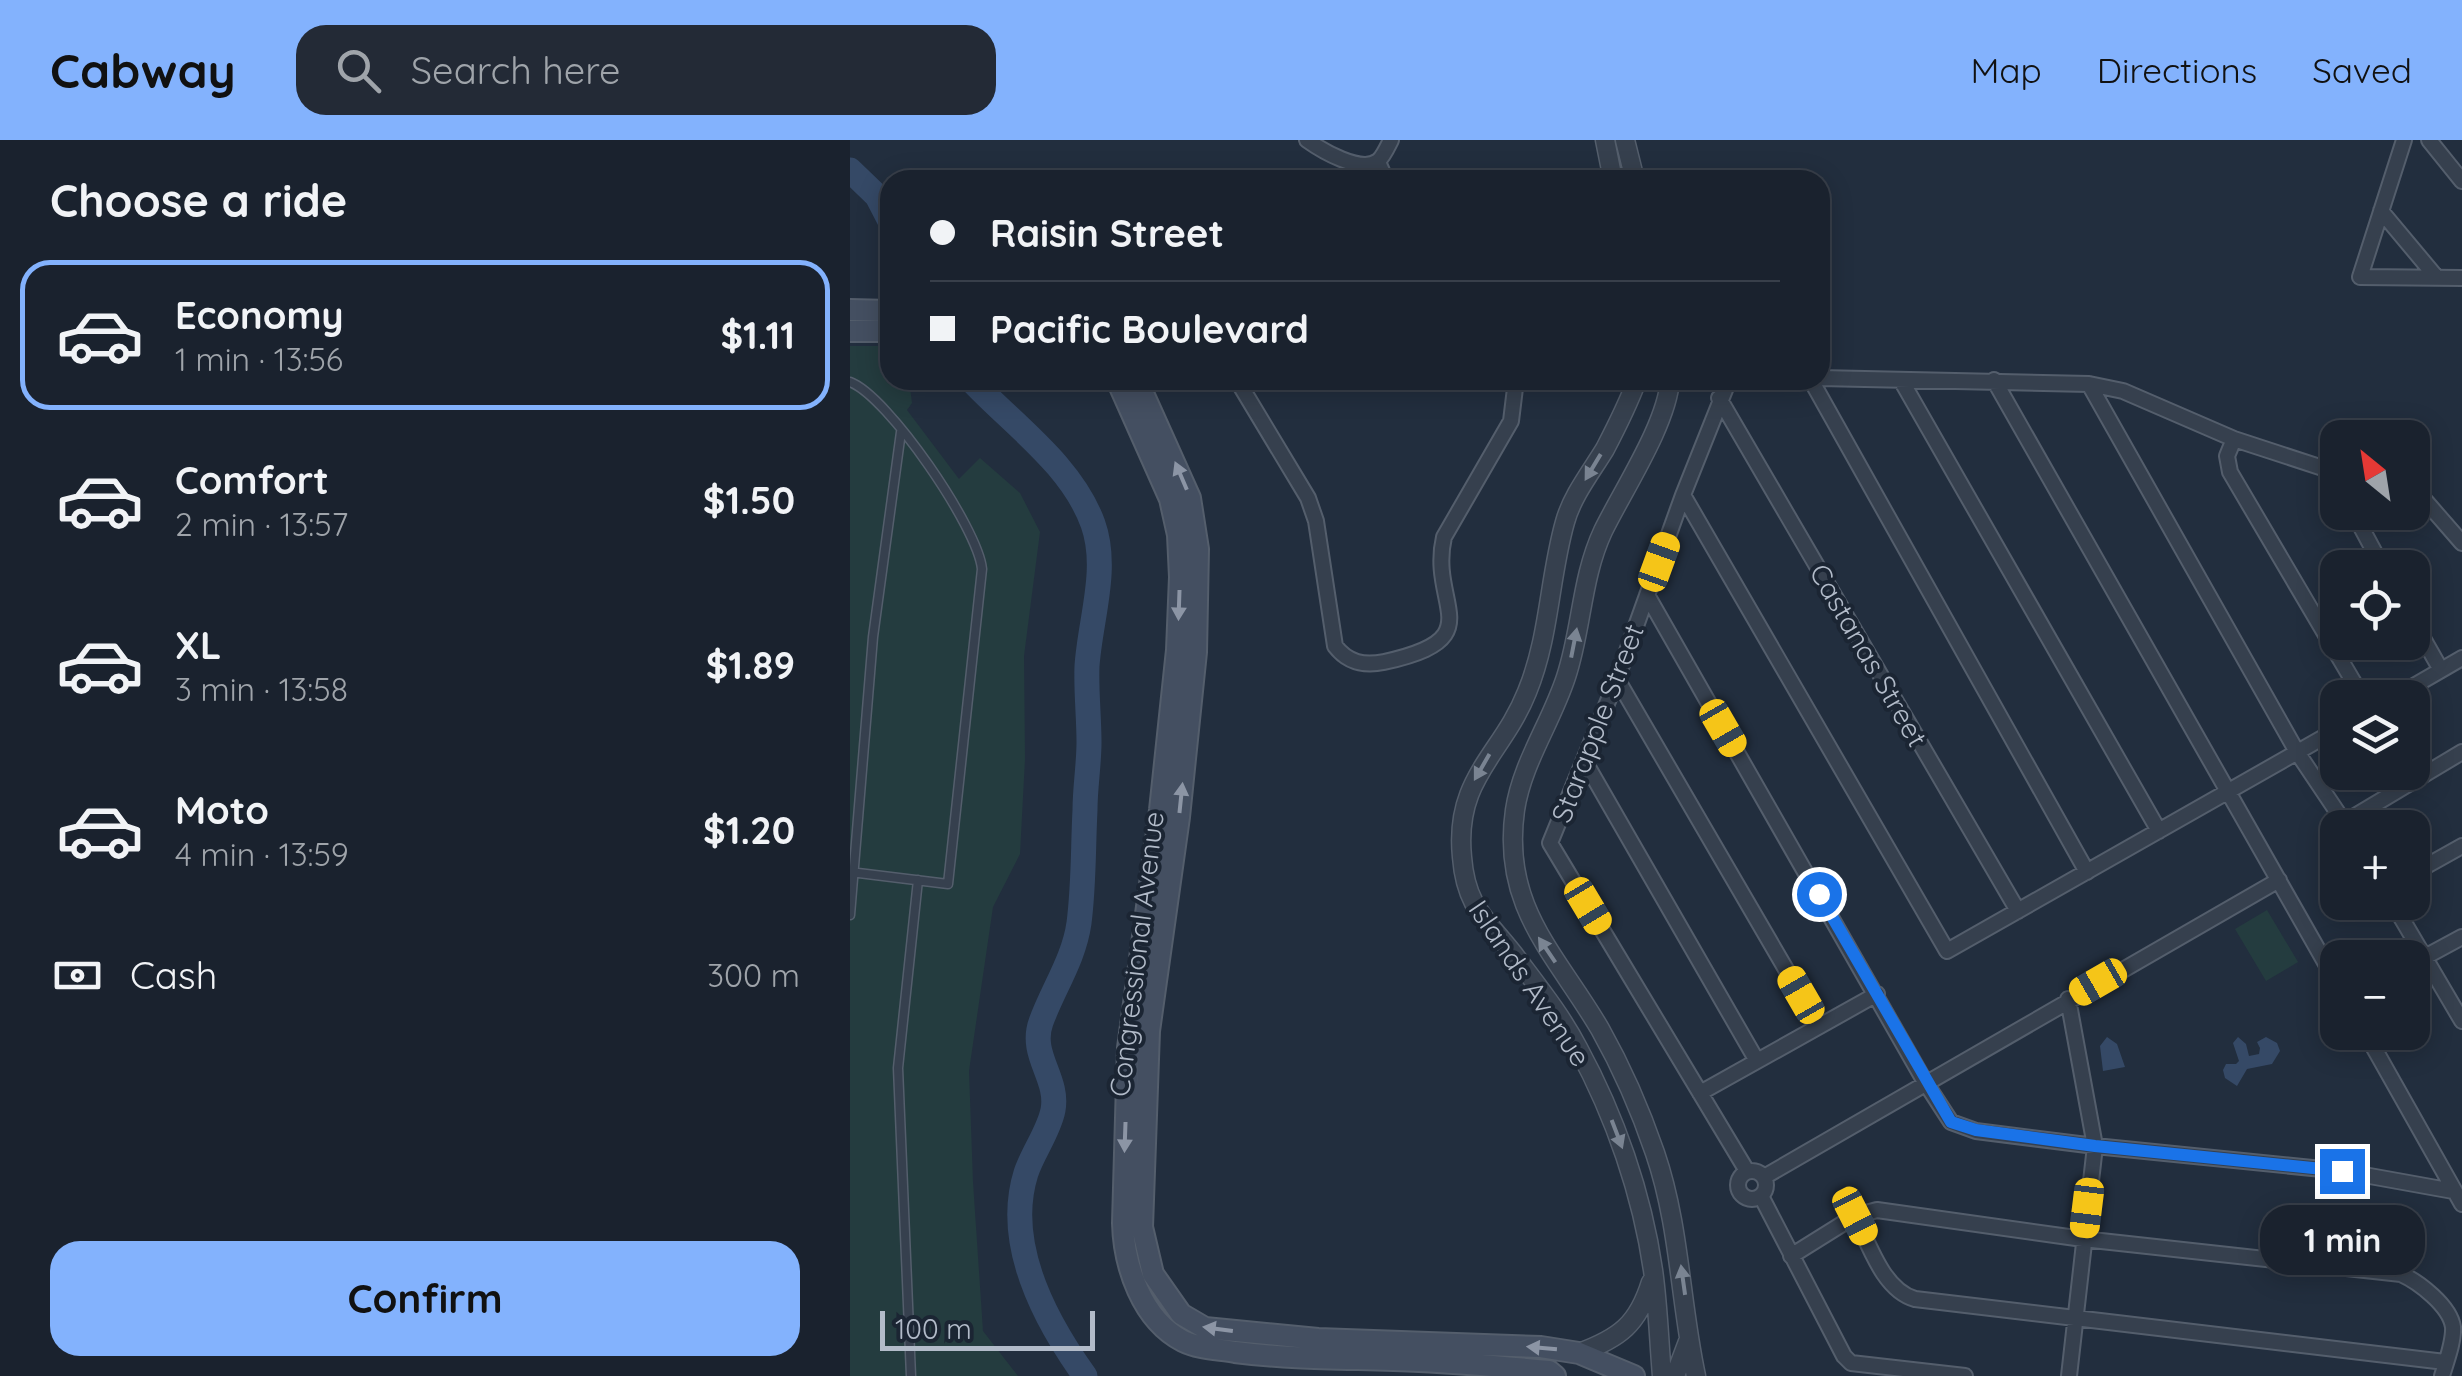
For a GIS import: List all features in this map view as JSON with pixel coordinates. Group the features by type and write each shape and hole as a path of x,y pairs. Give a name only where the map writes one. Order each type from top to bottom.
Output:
{"main road":[{"path":"850,310 880,311"},
{"path":"850,331 880,331"},
{"name":"Congressional Avenue","path":"1121,390 1170,499 1178,535 1180,577 1177,650 1160,810 1128,1048 1123,1237 1134,1281 1159,1322 1176,1336 1198,1346 1319,1359 1418,1360 1557,1374"},
{"name":"Congressional Avenue","path":"1141,390 1190,498 1198,549 1196,652 1146,1063 1142,1227 1144,1248 1154,1274 1180,1314 1205,1328 1318,1339 1541,1347 1579,1352 1634,1376"}],"street":[{"path":"1307,140 1336,158 1370,164 1378,162 1391,140"},
{"path":"1605,140 1611,170"},
{"path":"1625,140 1632,170"},
{"path":"2404,140 2360,277 2462,278"},
{"path":"2429,140 2462,181"},
{"path":"1378,162 1382,170"},
{"path":"2381,211 2437,278"},
{"path":"1830,378 1994,380 2089,384 2123,390 2234,439 2320,467"},
{"path":"1902,380 2159,830"},
{"path":"1994,380 2320,953"},
{"path":"2089,384 2297,752 2336,810"},
{"path":"1242,390 1308,498 1316,521 1335,646 1354,662 1372,664 1428,650 1448,628 1449,609 1440,554 1444,537 1511,421 1515,390"},
{"name":"Islands Avenue","path":"1633,390 1566,517 1538,662 1508,729 1482,763 1466,797 1461,826 1464,870 1474,906 1516,957 1577,1045 1627,1162 1654,1272 1662,1376"},
{"name":"Islands Avenue","path":"1669,390 1588,567 1567,674 1523,775 1514,812 1514,845 1525,911 1601,1031 1656,1156 1679,1258 1696,1376"},
{"name":"Starapple Street","path":"1700,1093 1550,843 1617,679 1724,390"},
{"path":"1817,390 2087,872"},
{"name":"Castanas Street","path":"1720,398 2018,911"},
{"path":"2234,439 2228,456 2230,472 2352,680"},
{"path":"1683,496 1947,951 2320,739"},
{"path":"2430,506 2462,543"},
{"path":"1647,595 1951,1122 1976,1130 2095,1146 2342,1171 2452,1191"},
{"path":"2430,651 2441,670"},
{"path":"2424,680 2462,658"},
{"path":"1617,679 1820,1026"},
{"path":"2370,810 2462,752"},
{"path":"1585,762 1757,1060"},
{"path":"2430,864 2462,846"},
{"path":"1764,1177 2279,880"},
{"path":"2430,954 2462,937"},
{"path":"2430,978 2462,1022"},
{"path":"1747,1171 1700,1093 1876,994"},
{"path":"2068,999 2095,1146 2068,1376"},
{"path":"1577,1045 1601,1031"},
{"path":"2375,1050 2462,1204"},
{"path":"1747,1171 1764,1177 1766,1185 1761,1196 1752,1199 1740,1194 1738,1180 1747,1171"},
{"path":"1761,1196 1844,1356 1851,1362 1966,1376"},
{"path":"1791,1256 1855,1216 1877,1210 2401,1274 2415,1280 2452,1321 2453,1331 2444,1369 2074,1316 1903,1296 1888,1280 1855,1216"},
{"path":"1579,1352 1614,1338 1628,1327 1640,1312 1654,1272"},
{"path":"1675,1376 1690,1338"}],"lane":[{"path":"850,382 862,386 887,409 968,528 980,550 982,569 948,884 853,873"},
{"path":"850,915 873,637 901,430"},
{"path":"911,1376 898,1068 918,880"}],"green space":[{"path":"850,346 880,346 880,390 910,390 912,403 907,410 959,479 980,458 1020,493 1040,532 1024,656 1025,759 1020,854 993,907 969,1071 983,1331 1018,1376 850,1376"},
{"path":"2267,910 2298,962 2266,981 2235,929"}],"water":[{"path":"2107,1037 2117,1044 2125,1067 2103,1071 2100,1046"},
{"path":"2238,1037 2246,1044 2249,1056 2259,1054 2257,1042 2266,1037 2277,1043 2280,1051 2272,1064 2247,1069 2237,1086 2225,1078 2223,1070 2226,1064 2239,1061 2233,1043"}],"waterway":[{"path":"850,170 880,202"},
{"path":"981,390 1040,446 1071,483 1093,524 1099,559 1087,666 1089,751 1079,923 1073,949 1038,1034 1052,1087 1053,1110 1026,1173 1020,1226 1024,1253 1043,1305 1085,1376"}],"route":[{"path":"1819,894 1951,1122 1976,1130 2095,1146 2342,1171"}]}
